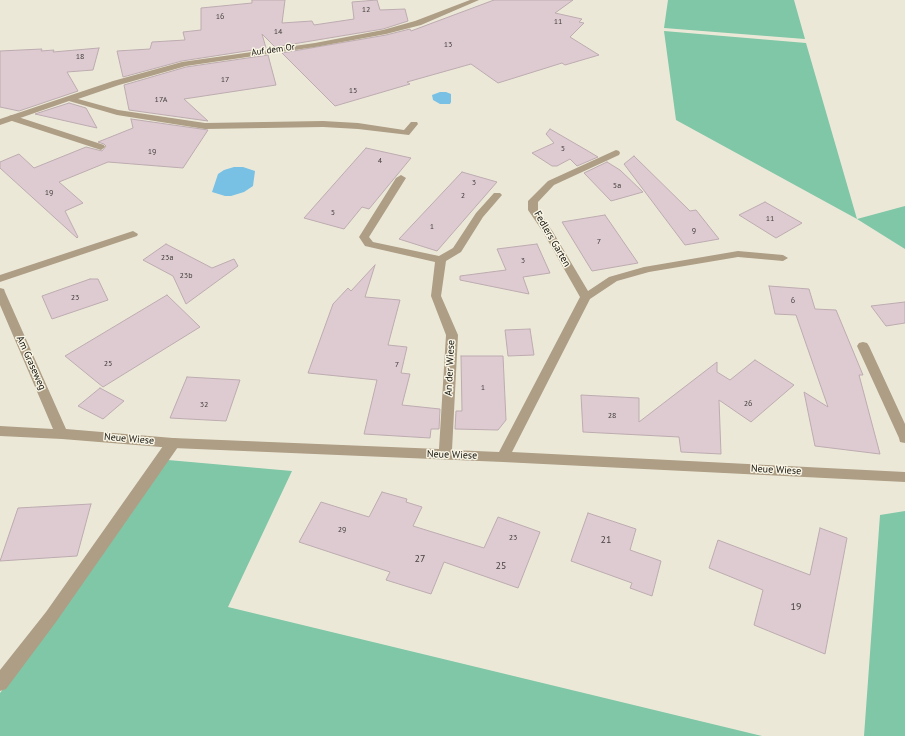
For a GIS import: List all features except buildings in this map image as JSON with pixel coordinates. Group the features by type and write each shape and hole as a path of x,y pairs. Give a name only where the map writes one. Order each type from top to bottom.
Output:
{"street":[{"name":"Auf dem Or","path":"0,122 116,83 184,64 314,45 383,32 418,23 476,0"},
{"path":"70,99 117,112 205,126 323,124 358,126 406,133 414,124"},
{"path":"12,118 101,147"},
{"name":"Fedlers Garten","path":"586,297 534,210 533,201 551,183 616,153"},
{"path":"402,178 364,237 369,244 441,260 457,250 479,215 497,195"},
{"path":"0,279 133,234"},
{"path":"503,456 586,297 613,279 648,269 738,254 783,258"},
{"name":"An der Wiese","path":"441,260 436,296 452,335 445,455"},
{"name":"Am Graseweg","path":"0,292 62,434"},
{"path":"863,346 905,438"},
{"name":"Neue Wiese","path":"0,431 62,434 174,443 445,455 503,456 905,477"},
{"path":"0,683 51,617 174,443"}],"green space":[{"path":"668,0 794,0 805,39 664,28"},
{"path":"664,31 806,43 857,219 676,120"},
{"path":"905,206 905,249 857,219"},
{"path":"168,460 292,471 228,607 762,736 0,736 0,693 47,632"},
{"path":"905,511 905,736 864,736 880,515"}],"water":[{"path":"440,92 451,94 450,104 440,104 433,100 432,95"},
{"path":"234,167 243,167 255,171 253,186 244,192 231,196 225,196 212,192 218,174 224,170"}]}
